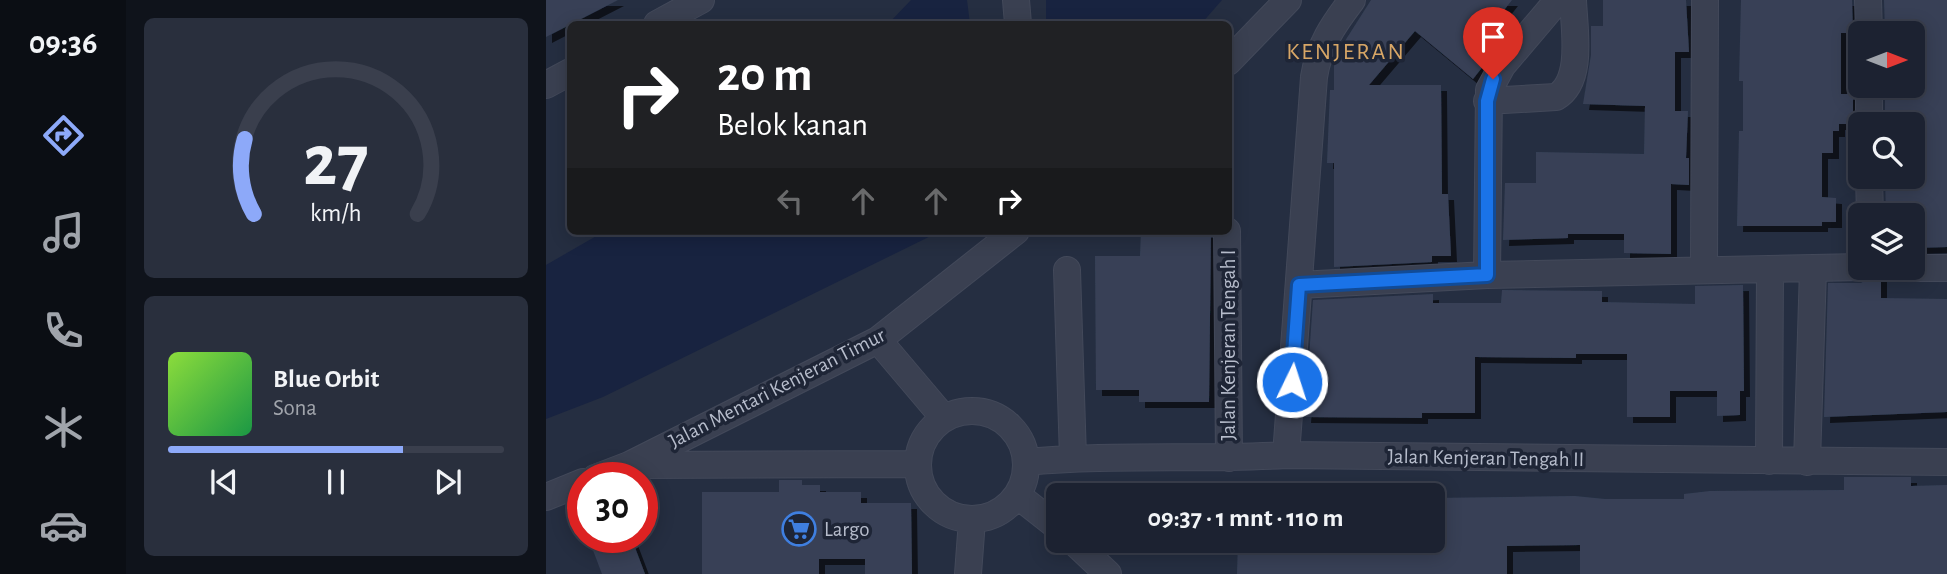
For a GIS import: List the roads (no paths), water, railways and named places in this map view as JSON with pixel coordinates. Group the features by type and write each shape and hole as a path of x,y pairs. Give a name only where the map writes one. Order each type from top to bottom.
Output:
{"street":[{"path":"662,21 701,0"},
{"path":"1016,0 1018,21"},
{"path":"1232,58 1288,0"},
{"path":"1286,455 1318,54 1328,32 1352,0"},
{"path":"1487,275 1487,101 1493,79 1502,66 1558,0"},
{"path":"1487,101 1556,97 1564,93 1574,63 1573,0"},
{"path":"1704,271 1705,0"},
{"path":"1868,0 1869,21"},
{"path":"546,85 567,74"},
{"name":"Jalan Mentari Kenjeran Timur","path":"635,462 877,340 1011,235"},
{"name":"Jalan Kenjeran Tengah I","path":"1227,235 1228,458"},
{"path":"1299,285 1487,275 1848,268"},
{"path":"1925,268 1947,268"},
{"path":"1769,461 1770,269"},
{"path":"1807,462 1813,269"},
{"path":"1067,271 1073,458"},
{"path":"877,340 944,418"},
{"path":"961,411 980,411 997,417 1012,429 1022,444 1026,462 1024,480 1017,495 1005,509 990,517 972,520 956,518 940,510 919,482 917,464 921,446 930,430 944,418 961,411"},
{"name":"Jalan Kenjeran Tengah II","path":"1026,462 1073,458 1228,458 1286,455 1947,462"},
{"path":"658,465 917,464"},
{"path":"546,497 567,488"},
{"path":"1017,495 1046,518"},
{"path":"968,574 972,520"},
{"path":"1086,553 1108,574"}],"water":[{"path":"911,0 967,0 970,21 891,21"},
{"path":"1046,0 1222,0 1204,21 1046,21"},
{"path":"598,235 933,235 603,397 546,419 546,265"}],"place":[{"name":"Largo","path":"799,529"}],"district":[{"name":"KENJERAN","path":"1346,52"}]}
